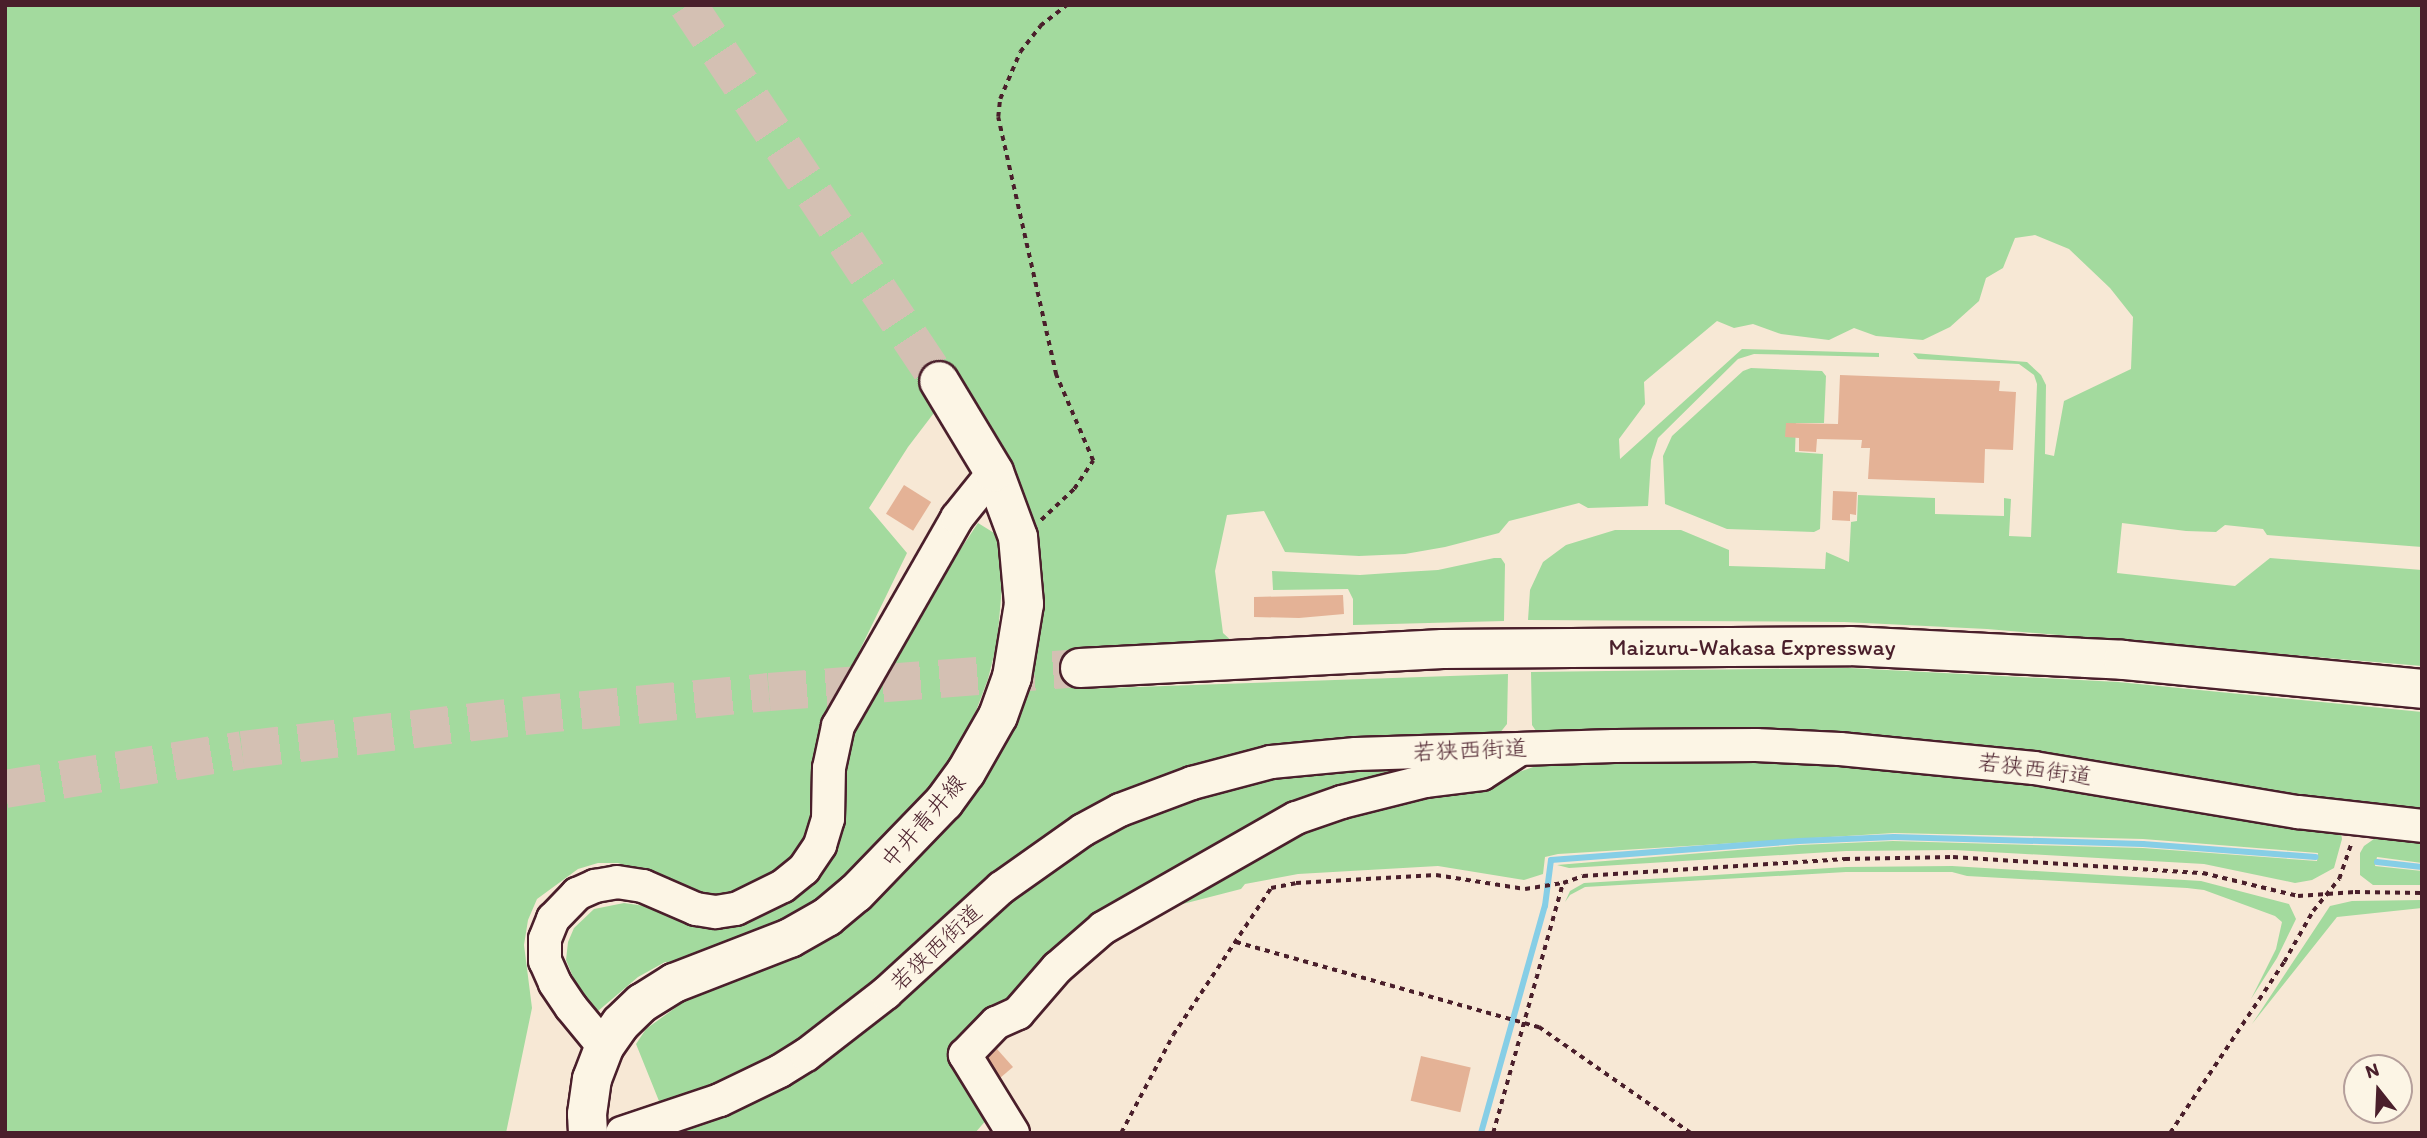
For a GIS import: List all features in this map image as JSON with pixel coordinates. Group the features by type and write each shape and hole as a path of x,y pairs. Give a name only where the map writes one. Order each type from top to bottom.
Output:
{"main road":[{"name":"中井青井線","path":"588,1133 587,1114 592,1079 604,1047 621,1023 642,1003 674,983 790,938 827,917 885,866 944,802 983,745 1012,677 1024,604 1018,537 994,472 939,381"},
{"name":"Maizuru-Wakasa Expressway","path":"1080,668 1443,649 1850,646 2123,660 2422,689"}],"street":[{"path":"604,1047 560,991 545,961 545,939 554,919 577,894 595,886 617,882 643,886 696,909 716,912 736,909 772,893 804,869 820,845 828,819 829,768 838,726 957,518 994,472"},
{"name":"若狭西街道","path":"622,1133 720,1100 780,1071 806,1055 886,993 1023,871 1083,830 1120,810 1192,783 1271,762 1356,754 1744,745 1910,753 2034,768 2359,820 2422,826"},
{"path":"1013,1133 965,1055 996,1023 1018,1013 1065,960 1103,928 1296,818 1342,802 1425,781 1482,774 1520,749"}],"path":[{"path":"1018,537 1029,534 1060,499 1074,489 1093,461 1056,375 998,117 1000,99 1020,52 1041,26 1067,5"},
{"path":"2170,1133 2284,962 2325,894 2339,879 2359,820"},
{"path":"1121,1133 1172,1035 1271,888 1296,883 1436,875 1525,889 1563,883 1583,876 1953,857 2203,873 2298,896 2422,893"},
{"path":"1493,1133 1563,883"},
{"path":"1236,942 1539,1027 1691,1133"}],"green space":[{"path":"5,5 2422,5 2422,547 2267,535 2263,529 2225,525 2216,532 2122,523 2117,573 2235,586 2270,558 2422,570 2422,666 1987,629 1844,622 1528,620 1530,590 1543,562 1566,545 1615,530 1681,530 1729,550 1729,566 1825,569 1826,552 1849,562 1851,522 1857,521 1858,495 1935,498 1935,514 2004,516 2004,498 2011,499 2009,536 2031,537 2037,384 2034,375 2019,364 1918,359 1913,353 2027,362 2041,375 2046,385 2045,454 2054,456 2064,401 2131,369 2133,317 2110,288 2069,249 2035,235 2015,238 2003,268 1986,278 1979,301 1950,327 1923,340 1876,336 1854,328 1829,340 1781,334 1753,324 1734,328 1717,321 1644,382 1645,404 1619,439 1620,459 1742,349 1879,353 1879,357 1754,354 1738,359 1658,438 1651,460 1648,506 1588,508 1579,503 1509,521 1499,533 1445,547 1405,554 1359,556 1285,552 1264,511 1227,515 1215,571 1223,633 1235,644 1078,661 1080,689 1508,674 1507,724 1499,734 1192,770 905,959 820,1026 779,1053 749,1070 663,1104 659,1101 636,1044 646,1029 957,804 1034,581 940,405 908,447 869,508 907,553 835,701 814,821 806,840 794,858 776,876 733,895 711,898 618,863 598,863 578,869 537,899 528,920 524,945 532,1008 506,1133 5,1133"},
{"path":"1751,368 1822,371 1826,376 1824,423 1796,423 1795,452 1823,454 1820,529 1814,532 1727,529 1665,504 1663,456 1672,436 1743,371"},
{"path":"978,523 999,536 1003,576 997,643 976,711 932,793 819,908 680,962 665,962 638,977 598,1011 578,989 566,960 568,942 574,928 594,909 624,903 659,908 775,905 844,771 852,730 938,583"},
{"path":"1501,558 1505,564 1504,621 1353,625 1353,599 1348,589 1273,590 1272,571 1360,575 1438,570"},
{"path":"1849,668 2118,682 2422,712 2422,812 2298,799 2043,755 1918,740 1545,733 1536,731 1532,725 1531,672"},
{"path":"1685,757 1972,772 2333,829 2341,833 2342,839 2334,868 2312,880 2295,883 2204,864 1954,850 1846,851 1569,868 1557,865 1799,845 1893,841 2143,848 2317,861 2318,853 2143,839 1894,833 1558,854 1545,857 1543,874 1524,880 1438,866 1298,874 1245,884 1241,889 1171,907 1296,825 1499,779 1556,759"},
{"path":"1465,762 1197,869 956,1057 994,1111 975,1133 680,1133 759,1099 807,1072 855,1036 979,924 1079,846 1155,808 1269,775"},
{"path":"2381,834 2422,838 2422,863 2377,857 2375,866 2422,871 2422,885 2373,885 2360,875 2360,853 2364,846"},
{"path":"1952,866 2201,881 2289,904 2296,919 2277,958 2251,999 2276,949 2282,922 2275,916 2204,890 1967,876 1952,872 1846,872 1585,887 1570,895 1565,902 1570,891 1584,883 1846,867"},
{"path":"2422,900 2422,908 2337,917 2252,1024 2330,906 2352,901"}],"building":[{"path":"1840,375 2000,381 1999,391 2016,392 2013,450 1985,449 1984,483 1868,479 1870,448 1861,448 1862,440 1817,439 1816,452 1799,451 1799,438 1785,437 1786,423 1838,424"},
{"path":"904,485 931,502 913,531 886,514"},
{"path":"1833,491 1857,492 1856,515 1850,514 1850,521 1832,520"},
{"path":"1343,595 1344,614 1299,618 1254,617 1254,597"},
{"path":"997,1049 1013,1067 1000,1078 988,1058"},
{"path":"1421,1056 1471,1067 1460,1112 1411,1101"}],"waterway":[{"path":"1481,1133 1545,906 1551,860 1799,841 1894,837 2143,844 2316,857"},
{"path":"2377,862 2422,867"}],"tunnel":[{"path":"688,5 939,381"},
{"path":"5,789 242,750 524,716 769,692 1080,668"}]}
